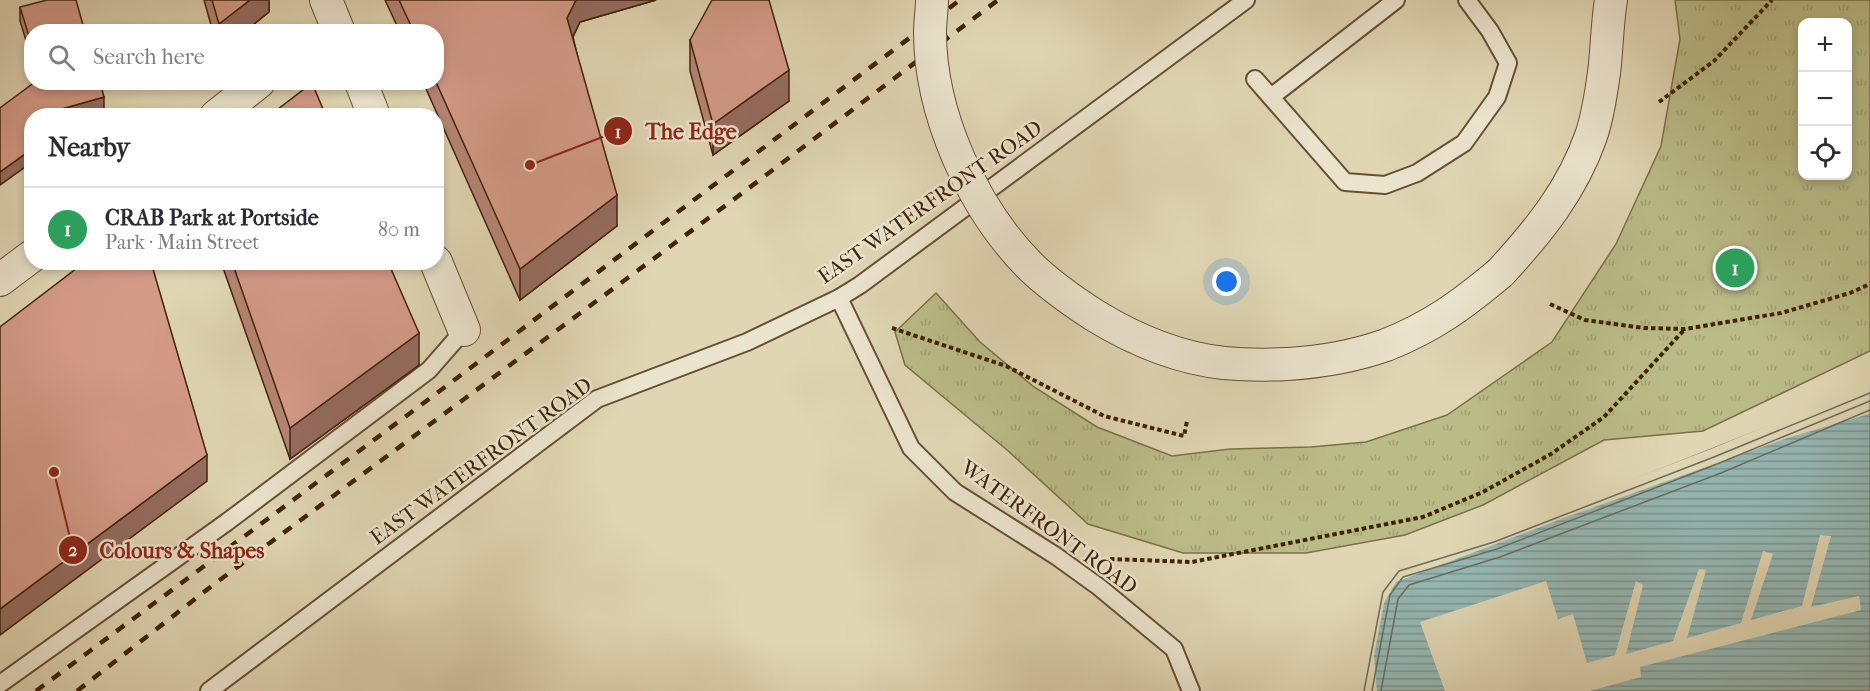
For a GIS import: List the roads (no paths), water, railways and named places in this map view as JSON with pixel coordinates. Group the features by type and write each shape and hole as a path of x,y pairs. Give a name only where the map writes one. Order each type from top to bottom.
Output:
{"street":[{"path":"932,0 930,32 937,91 957,154 972,186 1007,241 1053,286 1099,318 1140,340 1179,353 1223,363 1260,365 1310,362 1384,345 1425,328 1461,306 1500,273 1526,246 1564,195 1592,134 1604,71 1607,5"},
{"path":"226,108 250,90"},
{"path":"364,90 371,108"},
{"path":"0,280 24,262"},
{"path":"439,270 464,330"}],"lane":[{"name":"EAST WATERFRONT ROAD","path":"209,691 597,399 747,342 839,298 860,285 1246,0"},
{"path":"1271,98 1396,0"},
{"path":"1255,79 1345,182 1385,185 1417,173 1464,143 1497,97 1508,63 1490,31 1467,0"},
{"name":"WATERFRONT ROAD","path":"839,298 912,448 955,492 1056,556 1099,587 1174,649 1191,691"},
{"path":"0,684 227,522 420,377 464,330"}],"water":[{"path":"1870,386 1870,691 1358,691 1377,589 1492,536"}],"railway":[{"path":"36,691 960,0"},
{"path":"77,691 213,585 737,197 998,0"}],"place":[{"name":"The Edge","path":"530,165"},
{"name":"CRAB Park at Portside","path":"1735,268"},
{"name":"Colours & Shapes","path":"54,472"}]}
